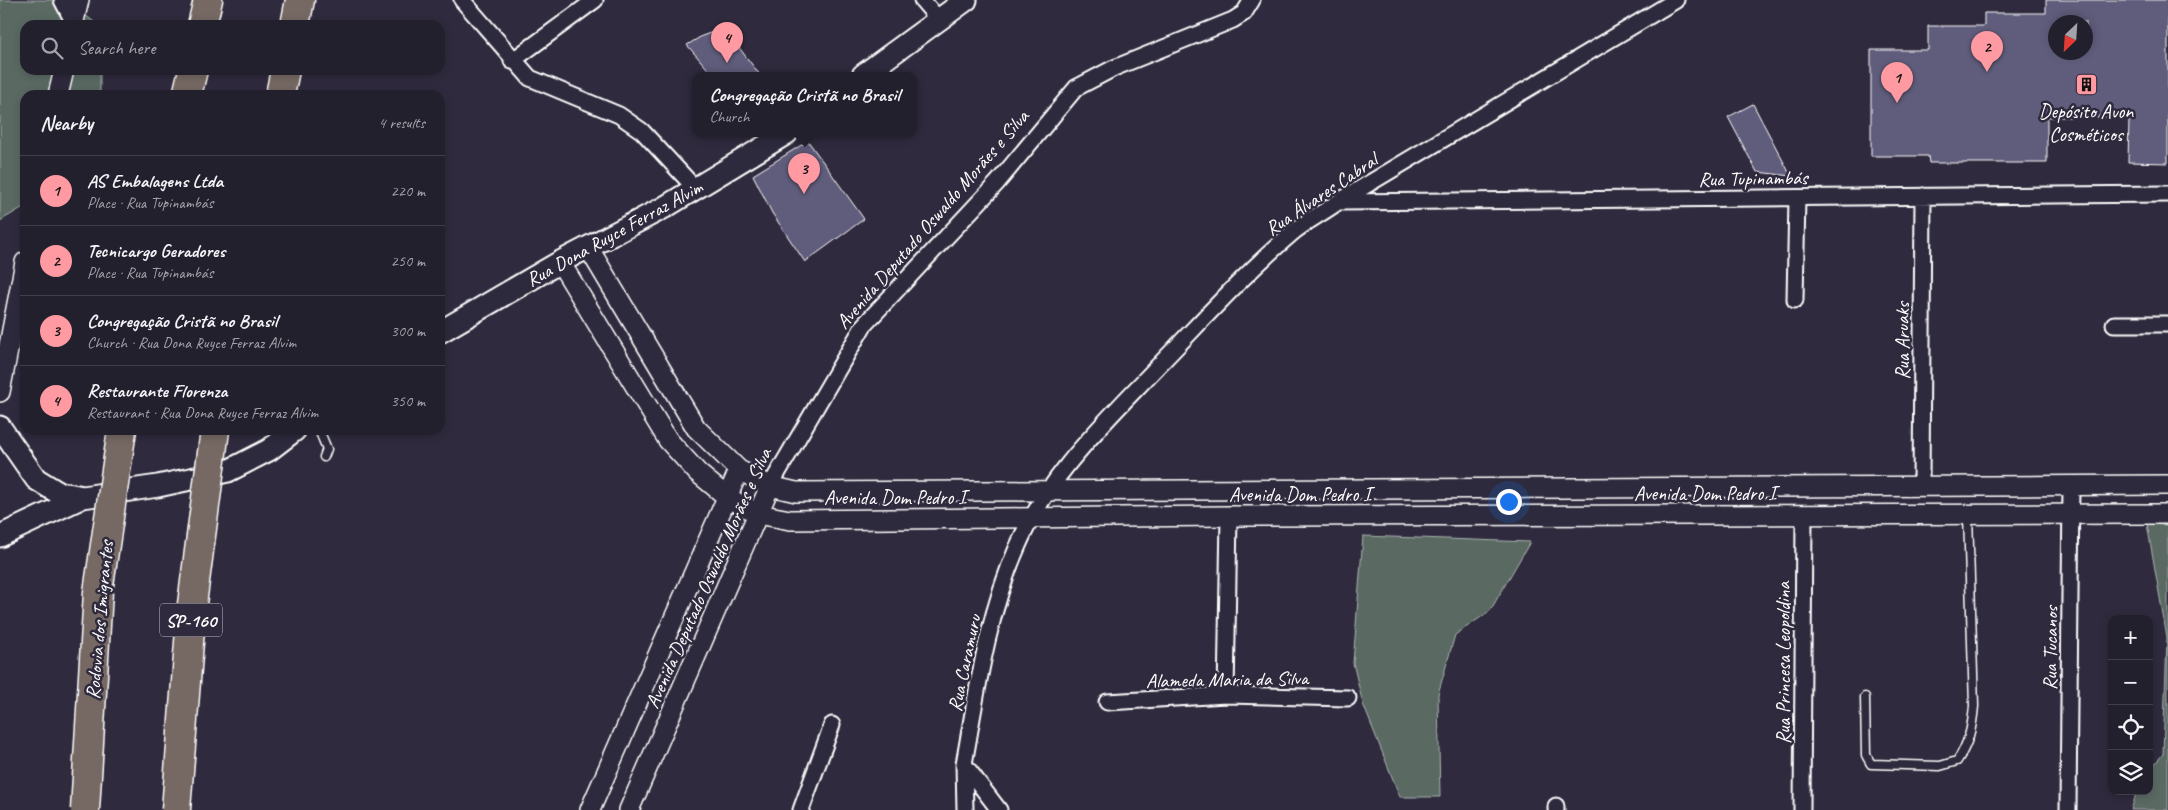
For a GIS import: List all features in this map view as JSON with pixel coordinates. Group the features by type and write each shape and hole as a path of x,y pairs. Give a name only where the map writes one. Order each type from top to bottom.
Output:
{"highway":[{"path":"203,20 208,0"},
{"path":"296,20 300,0"},
{"path":"188,90 191,75"},
{"path":"281,90 284,75"},
{"name":"Rodovia dos Imigrantes","path":"85,810 98,592 121,435"},
{"name":"SP-160","path":"176,810 192,604 214,435"}],"main road":[{"path":"867,72 940,21 966,0"},
{"name":"Rua Dona Ruyce Ferraz Alvim","path":"445,329 560,262 665,207 780,137"},
{"path":"0,427 36,478 57,492 83,497"},
{"path":"0,536 83,497 158,486 228,471 269,450 288,435"}],"street":[{"path":"62,0 71,20"},
{"path":"74,20 79,0"},
{"path":"462,0 512,60 530,78 619,116 642,131 694,188"},
{"path":"512,60 595,0"},
{"path":"922,0 940,21"},
{"name":"Avenida Deputado Oswaldo Morães e Silva","path":"629,810 770,486 864,325 997,183 1076,88 1114,68 1233,20 1244,13 1252,0"},
{"name":"Rua Álvares Cabral","path":"1031,518 1048,490 1087,440 1245,276 1293,233 1338,202 1676,0"},
{"path":"59,90 63,75"},
{"name":"Rua Tupinambás","path":"1338,202 2168,194"},
{"name":"Rua Aruaks","path":"1921,486 1923,196"},
{"path":"1795,300 1797,198"},
{"name":"Avenida Dom Pedro I","path":"588,247 696,428 739,470 770,486 796,492 2168,485"},
{"name":"Avenida Dom Pedro I","path":"560,262 668,440 698,473 727,497 758,514 790,520 1229,516 2168,514"},
{"path":"0,392 20,288"},
{"path":"2114,324 2168,324"},
{"name":"Avenida Deputado Oswaldo Morães e Silva","path":"590,810 739,470"},
{"name":"Rua Tucanos","path":"2068,810 2071,486"},
{"path":"1642,487 1643,516"},
{"name":"Rua Princesa Leopoldina","path":"1802,810 1804,515"},
{"path":"1226,695 1229,516"},
{"name":"Rua Caramuru","path":"964,810 964,764 978,684 994,612 1016,549 1031,518"},
{"name":"Alameda Maria da Silva","path":"1107,702 1226,695 1348,698"},
{"path":"801,810 832,725"},
{"path":"964,764 999,810"}],"lane":[{"path":"321,435 327,449 324,457"},
{"path":"1865,697 1866,754 1871,764 1940,766 1957,761 1968,746 1972,730 1974,706 1968,515"}],"green space":[{"path":"0,0 66,0 92,20 20,20 20,75 100,75 100,90 20,90 20,209 0,221"},
{"path":"2147,524 2168,525 2168,810 2131,810 2136,795 2153,795 2153,766 2163,754 2167,638"},
{"path":"1363,536 1530,542 1490,611 1455,635 1438,694 1440,797 1400,797 1363,704 1353,663"}],"building":[{"path":"2046,0 2168,0 2168,163 2128,162 2129,117 2047,117 2047,163 1929,163 1928,156 1871,156 1871,50 1928,50 1928,26 1984,26 1984,13 2046,13"},
{"path":"724,28 758,72 710,72 687,45 702,36"},
{"path":"1753,104 1791,176 1757,172 1728,117"},
{"path":"808,141 864,219 805,262 772,213 753,175"}],"place":[{"name":"Restaurante Florenza","path":"727,63"},
{"name":"Tecnicargo Geradores","path":"1987,72"},
{"name":"Depósito Avon Cosméticos","path":"2086,85"},
{"name":"AS Embalagens Ltda","path":"1897,103"},
{"name":"Congregação Cristã no Brasil","path":"804,194"}]}
